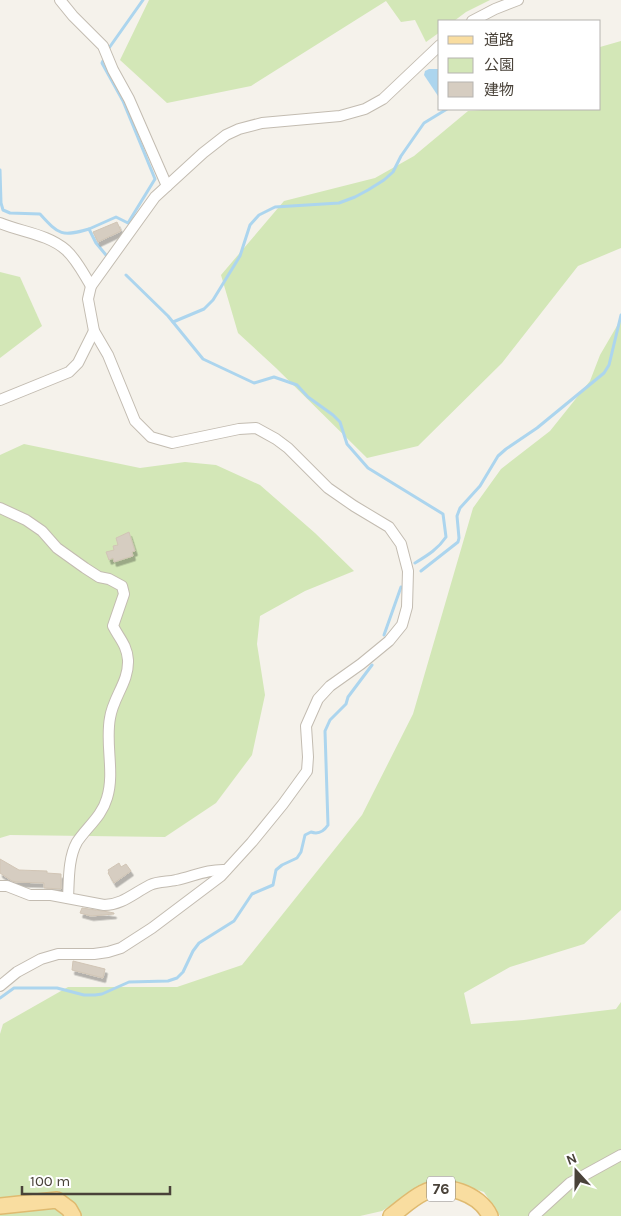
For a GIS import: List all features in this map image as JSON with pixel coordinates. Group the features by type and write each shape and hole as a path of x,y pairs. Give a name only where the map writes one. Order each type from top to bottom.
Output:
{"main road":[{"name":"76","path":"391,1216 424,1192 439,1189 456,1191 475,1198 487,1210 490,1216"},
{"path":"0,1206 57,1200 69,1209 72,1216"}],"street":[{"path":"60,0 73,16 104,46 113,70 129,99 167,186"},
{"path":"474,20 518,0"},
{"path":"0,986 17,972 41,959 58,954 94,954 121,948 152,928 226,870 283,804 307,771 306,726 318,699 330,686 389,641 402,625 407,607 408,571 401,544 389,526 354,506 328,488 288,448 256,428 238,429 172,443 151,437 135,421 108,355 94,331 88,298 91,286 155,197 226,134 239,128 262,123 340,116 365,109 383,99 438,47"},
{"path":"0,223 38,235 64,248 78,264 91,286"},
{"path":"0,400 69,372 78,363 94,331"},
{"path":"0,508 26,520 42,531 57,548 99,577 109,579 122,586 124,594 113,626 125,645 128,660 126,677 110,716 108,730 110,778 107,798 98,816 77,842 71,855 68,898"},
{"path":"0,886 7,886 30,895 51,894 104,906 120,903 151,884 177,880 213,870 226,870"},
{"path":"534,1216 570,1184 621,1154"}],"green space":[{"path":"149,0 490,0 466,12 455,20 438,20 438,33 426,42 415,20 401,22 386,1 251,86 167,103 120,60"},
{"path":"621,41 621,248 578,266 502,363 418,446 367,458 238,333 221,275 284,201 375,178 414,156 468,111 601,110 601,47"},
{"path":"0,272 20,277 42,326 0,358"},
{"path":"621,319 621,910 584,944 510,967 464,993 471,1024 616,1009 621,1002 621,1216 500,1216 484,1192 447,1180 426,1182 382,1211 360,1216 0,1216 0,1034 3,1024 68,987 177,987 242,965 362,815 413,714 473,508 501,469 550,431 590,381 600,355"},
{"path":"24,444 140,468 185,462 216,465 260,485 315,533 354,571 305,591 260,616 257,644 265,695 252,755 216,803 165,837 10,835 0,838 0,455"}],"water":[{"path":"438,69 438,96 424,75 425,71"}],"building":[{"path":"117,222 121,231 98,242 93,232"},
{"path":"129,532 135,551 132,552 133,556 114,562 113,558 109,560 106,552 114,550 113,546 118,545 116,538"},
{"path":"0,859 19,870 47,871 47,873 61,874 61,889 44,888 44,883 12,881 0,873"},
{"path":"119,863 121,867 126,864 131,871 114,883 108,870"},
{"path":"82,908 114,914 91,916 80,913"},
{"path":"73,961 105,969 103,978 72,970"}],"waterway":[{"path":"109,48 143,0"},
{"path":"89,229 116,217 128,223 155,179 123,101 102,63 103,61"},
{"path":"173,322 204,309 213,300 240,256 250,225 259,215 275,207 339,203 368,190 393,172 401,156 424,123 445,110"},
{"path":"0,170 3,210 10,213 40,214 52,226 62,232 73,233 89,229 96,243 106,255"},
{"path":"126,275 168,316 203,359 254,383 274,377 297,385 308,397 340,422 347,444 368,468 443,514 446,537 436,548 415,563"},
{"path":"421,571 458,542 457,516 460,508 480,486 498,456 537,428 604,373 609,365 621,315"},
{"path":"384,635 401,587"},
{"path":"0,998 14,988 57,988 84,995 95,995 102,994 129,982 168,981 177,978 183,972 199,943 234,921 252,894 273,885 276,870 297,858 301,852 305,835 311,832 321,832 328,825 325,731 330,720 346,704 348,697 372,665"}]}
